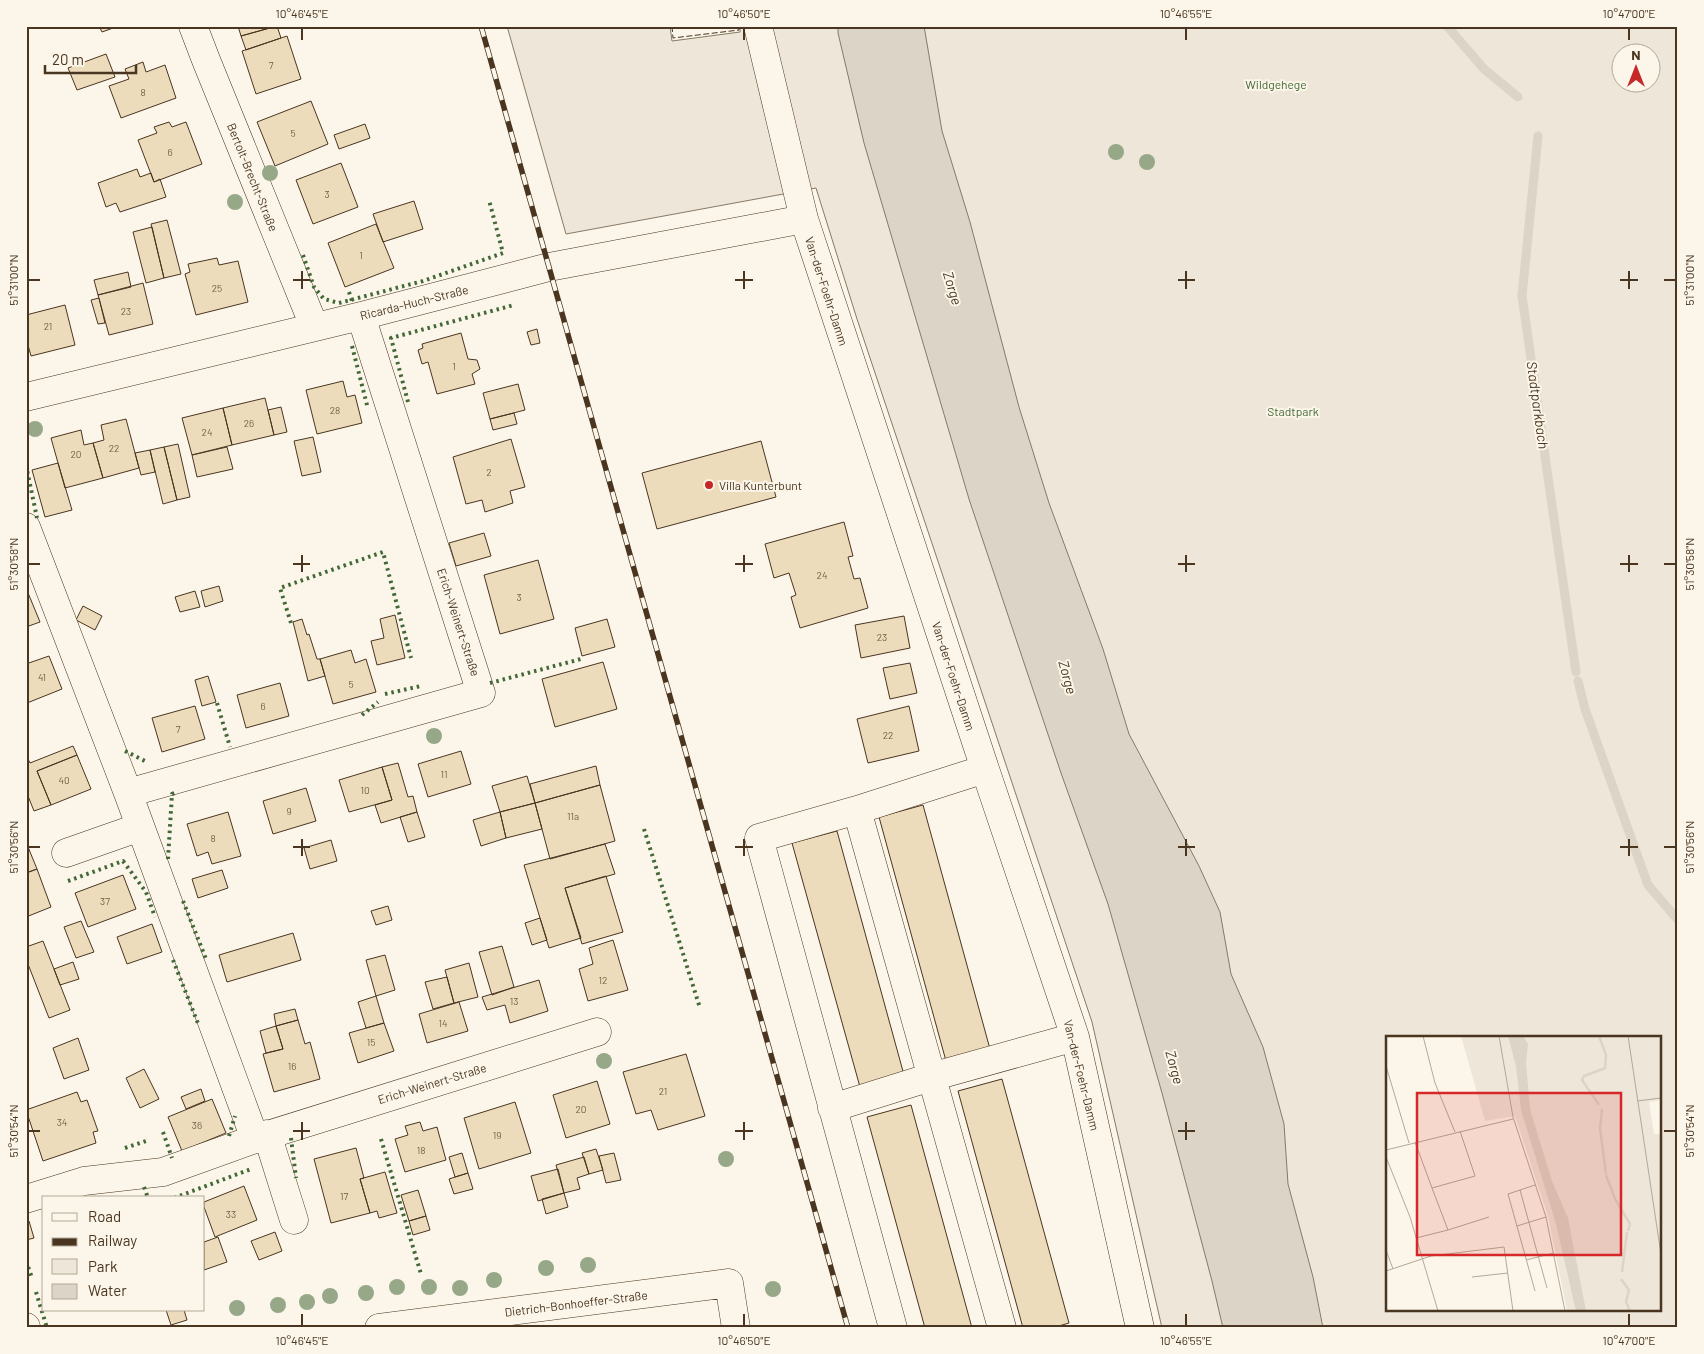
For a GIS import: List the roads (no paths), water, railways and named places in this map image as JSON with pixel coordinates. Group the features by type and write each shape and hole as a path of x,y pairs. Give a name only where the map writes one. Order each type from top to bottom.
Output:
{"street":[{"name":"Bertolt-Brecht-Straße","path":"193,26 314,326"},
{"name":"Van-der-Foehr-Damm","path":"758,26 804,219 1075,1038 1140,1328"},
{"name":"Ricarda-Huch-Straße","path":"26,397 361,316 549,267 804,219"},
{"name":"Erich-Weinert-Straße","path":"128,794 481,693 361,316"},
{"path":"26,528 140,827 294,1220"},
{"path":"893,1328 759,838 985,770"},
{"path":"857,810 1002,1328"},
{"path":"66,853 140,827"},
{"name":"Erich-Weinert-Straße","path":"26,1199 84,1181 163,1172 261,1137 597,1032"},
{"path":"832,1108 931,1077 1075,1038"},
{"name":"Dietrich-Bonhoeffer-Straße","path":"379,1328 729,1283 736,1328"}],"water":[{"name":"Zorge","path":"838,26 924,26 942,131 970,222 1019,407 1049,503 1103,649 1129,734 1199,866 1220,912 1231,974 1263,1047 1284,1124 1288,1184 1313,1277 1323,1328 1223,1328 1162,1093 1108,904 1061,773 969,499 864,143 838,33"}],"waterway":[{"name":"Stadtparkbach","path":"1447,26 1484,69 1518,97"},
{"name":"Stadtparkbach","path":"1538,136 1522,296 1576,672"},
{"name":"Stadtparkbach","path":"1578,681 1585,709 1648,885 1678,920"}],"railway":[{"path":"481,26 848,1328"}],"place":[{"name":"Villa Kunterbunt","path":"709,485"}],"park label":[{"name":"Wildgehege","path":"1276,84"},
{"name":"Stadtpark","path":"1293,411"}]}
